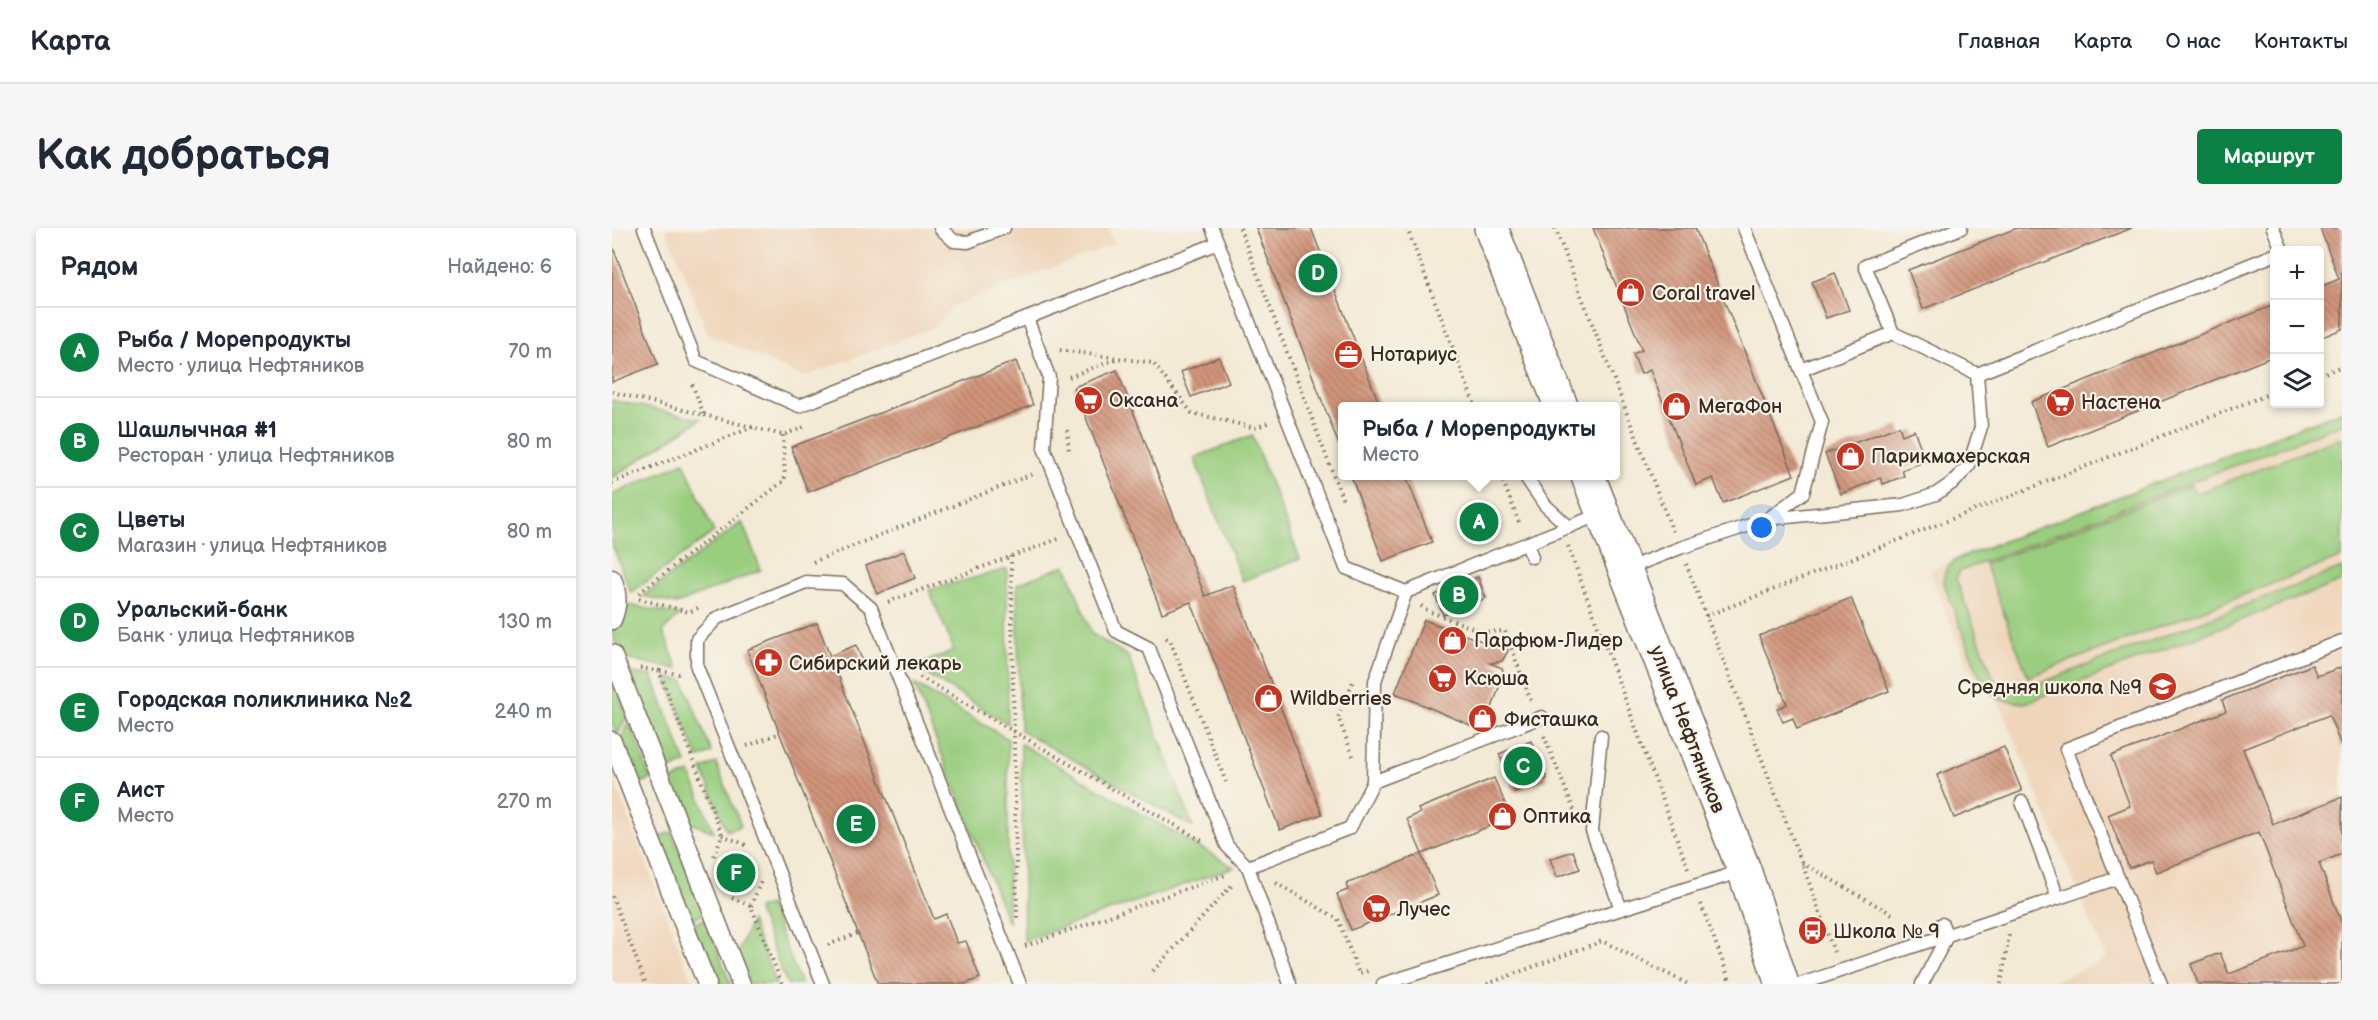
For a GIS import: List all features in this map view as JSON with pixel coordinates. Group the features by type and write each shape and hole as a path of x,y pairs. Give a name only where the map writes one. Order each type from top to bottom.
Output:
{"main road":[{"path":"1491,228 1560,402"},
{"name":"улица Нефтяников","path":"1590,480 1743,870 1782,984"}],"street":[{"path":"612,579 617,593 617,607 612,620"},
{"path":"614,659 741,984"},
{"path":"612,741 707,984"}],"lane":[{"path":"644,228 696,361 799,406 1218,243"},
{"path":"940,228 954,241 968,242 1004,228"},
{"path":"1212,228 1346,568 1406,592 1603,512"},
{"path":"1744,228 1822,422 1803,493 1768,519"},
{"path":"1961,228 1931,234 1865,266 1893,333 1977,374 2270,257"},
{"path":"2273,228 2280,246"},
{"path":"1027,318 1049,377 1044,448 1051,467 1116,631 1149,648 1227,846 1248,867 1290,984"},
{"path":"1801,370 1893,333"},
{"path":"1625,569 1768,519 1904,505 1936,494 1955,481 1969,465 1981,427 1977,374"},
{"path":"1528,480 1545,505 1569,527"},
{"path":"1527,544 1532,557"},
{"path":"823,984 697,668 697,639 717,618 806,582 843,584 871,608 1020,984"},
{"path":"1248,867 1350,828 1373,782 1375,681 1406,592"},
{"path":"2161,984 2066,748 2342,640"},
{"path":"1373,782 1540,718"},
{"path":"1601,736 1592,831 1621,909"},
{"path":"2022,802 2058,898"},
{"path":"1383,984 1743,870"},
{"path":"1801,984 1944,930 2013,913 2118,878"},
{"path":"1922,984 1944,930"}],"path":[{"path":"1240,228 1348,513"},
{"path":"1407,228 1472,402"},
{"path":"1555,228 1802,863 1840,971"},
{"path":"1038,347 1153,363 1192,413 1255,428 1308,408"},
{"path":"1062,379 1119,358"},
{"path":"2324,373 2342,366"},
{"path":"687,371 704,415"},
{"path":"612,392 783,435 817,422"},
{"path":"1706,616 2270,394"},
{"path":"810,563 1069,459 1066,425"},
{"path":"612,483 753,427"},
{"path":"700,607 689,612 634,597 784,480 783,435"},
{"path":"1503,480 1527,544 1568,546 1731,984"},
{"path":"871,608 1077,532"},
{"path":"1011,556 1017,925"},
{"path":"1406,592 1428,611 1483,632 1504,632 1540,718 1557,774 1577,817"},
{"path":"1161,635 1170,640 1226,784"},
{"path":"614,659 659,670 722,835 702,885 751,906 782,984"},
{"path":"892,661 1207,844"},
{"path":"1355,761 1338,717 1357,673"},
{"path":"742,748 780,733"},
{"path":"1802,863 1892,914"},
{"path":"1017,949 1248,867 1338,919 1359,974 1370,970"},
{"path":"1153,971 1248,867"},
{"path":"612,896 646,984"},
{"path":"2001,984 2013,913"},
{"path":"821,948 858,933"},
{"path":"1487,984 1602,941 1688,984"}],"shaded area":[{"path":"666,228 1108,228 1114,244 952,306 935,327 803,377 708,334"},
{"name":"Средняя школа №9","path":"2342,409 2342,984 2046,984 2106,959 2000,705 1969,670 1929,570"},
{"path":"612,775 693,984 612,984"}],"green space":[{"path":"612,400 701,419 612,478"},
{"path":"2342,411 2342,424 1963,570 1956,579 1994,679 2010,690 2022,690 2342,568 2342,581 2025,703 2000,700 1983,685 1945,587 1946,571 1957,559"},
{"path":"1252,435 1300,559 1242,581 1194,458"},
{"path":"2342,437 2342,557 2028,677 1985,564 2191,485 2195,494"},
{"path":"684,462 714,532 631,593 612,544 612,495"},
{"path":"742,522 761,570 677,604 643,596"},
{"path":"1066,565 1092,634 1128,656 1193,827 1020,730 1017,584"},
{"path":"1007,569 1008,724 915,667 954,650 929,590"},
{"path":"629,605 680,615 663,631 678,669 620,658 612,632"},
{"path":"626,672 652,676 686,763 665,772"},
{"path":"666,678 683,680 712,753 698,758"},
{"path":"612,679 627,716 617,736 612,723"},
{"path":"914,684 1008,739 1008,923"},
{"path":"629,722 651,779 636,785 620,742"},
{"path":"1021,744 1234,867 1024,941"},
{"path":"716,763 741,826 727,831 702,769"},
{"path":"690,773 714,832 685,821 669,781"},
{"path":"672,832 704,914 689,920 657,837"},
{"path":"769,905 801,984 787,984 757,909"},
{"path":"705,919 731,984 714,984 691,925"},
{"path":"751,921 776,984 749,984 737,954"}],"building":[{"path":"1256,228 1311,228 1378,402 1338,402 1338,443"},
{"path":"1593,228 1695,228 1794,475 1723,503 1713,478 1696,485 1650,370 1641,374 1633,354 1642,350"},
{"path":"2017,228 2132,228 1923,309 1908,270"},
{"path":"2320,228 2342,228 2342,329 2324,336 2324,285 2339,279"},
{"path":"612,245 658,364 612,382"},
{"path":"1835,273 1849,310 1826,318 1812,282"},
{"path":"2270,307 2270,358 2048,447 2031,402"},
{"path":"1219,357 1229,382 1191,397 1181,372"},
{"path":"1016,361 1033,405 808,492 791,447"},
{"path":"1117,370 1205,596 1233,585 1322,814 1280,830 1191,602 1162,613 1074,387"},
{"path":"1899,426 1902,435 1914,430 1926,461 1902,470 1904,476 1883,484 1880,478 1841,494 1825,454"},
{"path":"1353,480 1408,480 1432,542 1383,561"},
{"path":"1482,507 1492,531 1476,537 1466,513"},
{"path":"904,551 915,578 877,594 866,566"},
{"path":"1478,577 1486,598 1443,615 1435,595"},
{"path":"1851,598 1889,691 1797,729 1793,718 1783,722 1777,709 1787,704 1759,636"},
{"name":"Ксюша","path":"1424,620 1484,642 1500,638 1507,645 1508,651 1502,661 1490,663 1502,668 1504,673 1484,731 1395,693"},
{"path":"817,623 830,656 856,645 863,662 837,672 934,919 946,914 957,943 966,941 980,978 965,984 878,984 747,650"},
{"path":"2312,665 2317,676 2342,667 2342,748 2329,715 2243,749 2273,824 2342,797 2342,854 2319,863 2342,924 2342,984 2198,984 2191,964 2220,953 2229,974 2303,946 2259,832 2156,872 2151,860 2129,868 2108,815 2130,806 2111,756 2226,711 2222,700"},
{"path":"1531,741 1547,779 1515,792 1499,754"},
{"path":"2004,747 2022,791 1954,818 1937,775"},
{"path":"1494,778 1511,817 1422,854 1407,819 1420,813 1418,809"},
{"path":"1573,851 1580,869 1557,877 1550,859"},
{"path":"1421,854 1438,895 1351,930 1337,894 1348,890 1346,884"}],"place":[{"name":"Уральский-банк","path":"1318,273"},
{"name":"Coral travel","path":"1631,293"},
{"name":"Нотариус","path":"1349,354"},
{"name":"Оксана","path":"1088,400"},
{"name":"Настена","path":"2060,402"},
{"name":"МегаФон","path":"1677,406"},
{"name":"Парикмахерская","path":"1850,456"},
{"name":"Рыба / Морепродукты","path":"1479,522"},
{"name":"Шашлычная #1","path":"1459,595"},
{"name":"Парфюм-Лидер","path":"1453,640"},
{"name":"Сибирский лекарь","path":"768,663"},
{"name":"Ксюша","path":"1443,678"},
{"name":"Средняя школа №9","path":"2163,687"},
{"name":"Wildberries","path":"1269,698"},
{"name":"Фисташка","path":"1483,719"},
{"name":"Цветы","path":"1523,766"},
{"name":"Оптика","path":"1502,816"},
{"name":"Городская поликлиника №2","path":"856,824"},
{"name":"Аист","path":"736,873"},
{"name":"Лучес","path":"1376,909"},
{"name":"Школа № 9","path":"1812,931"}]}
